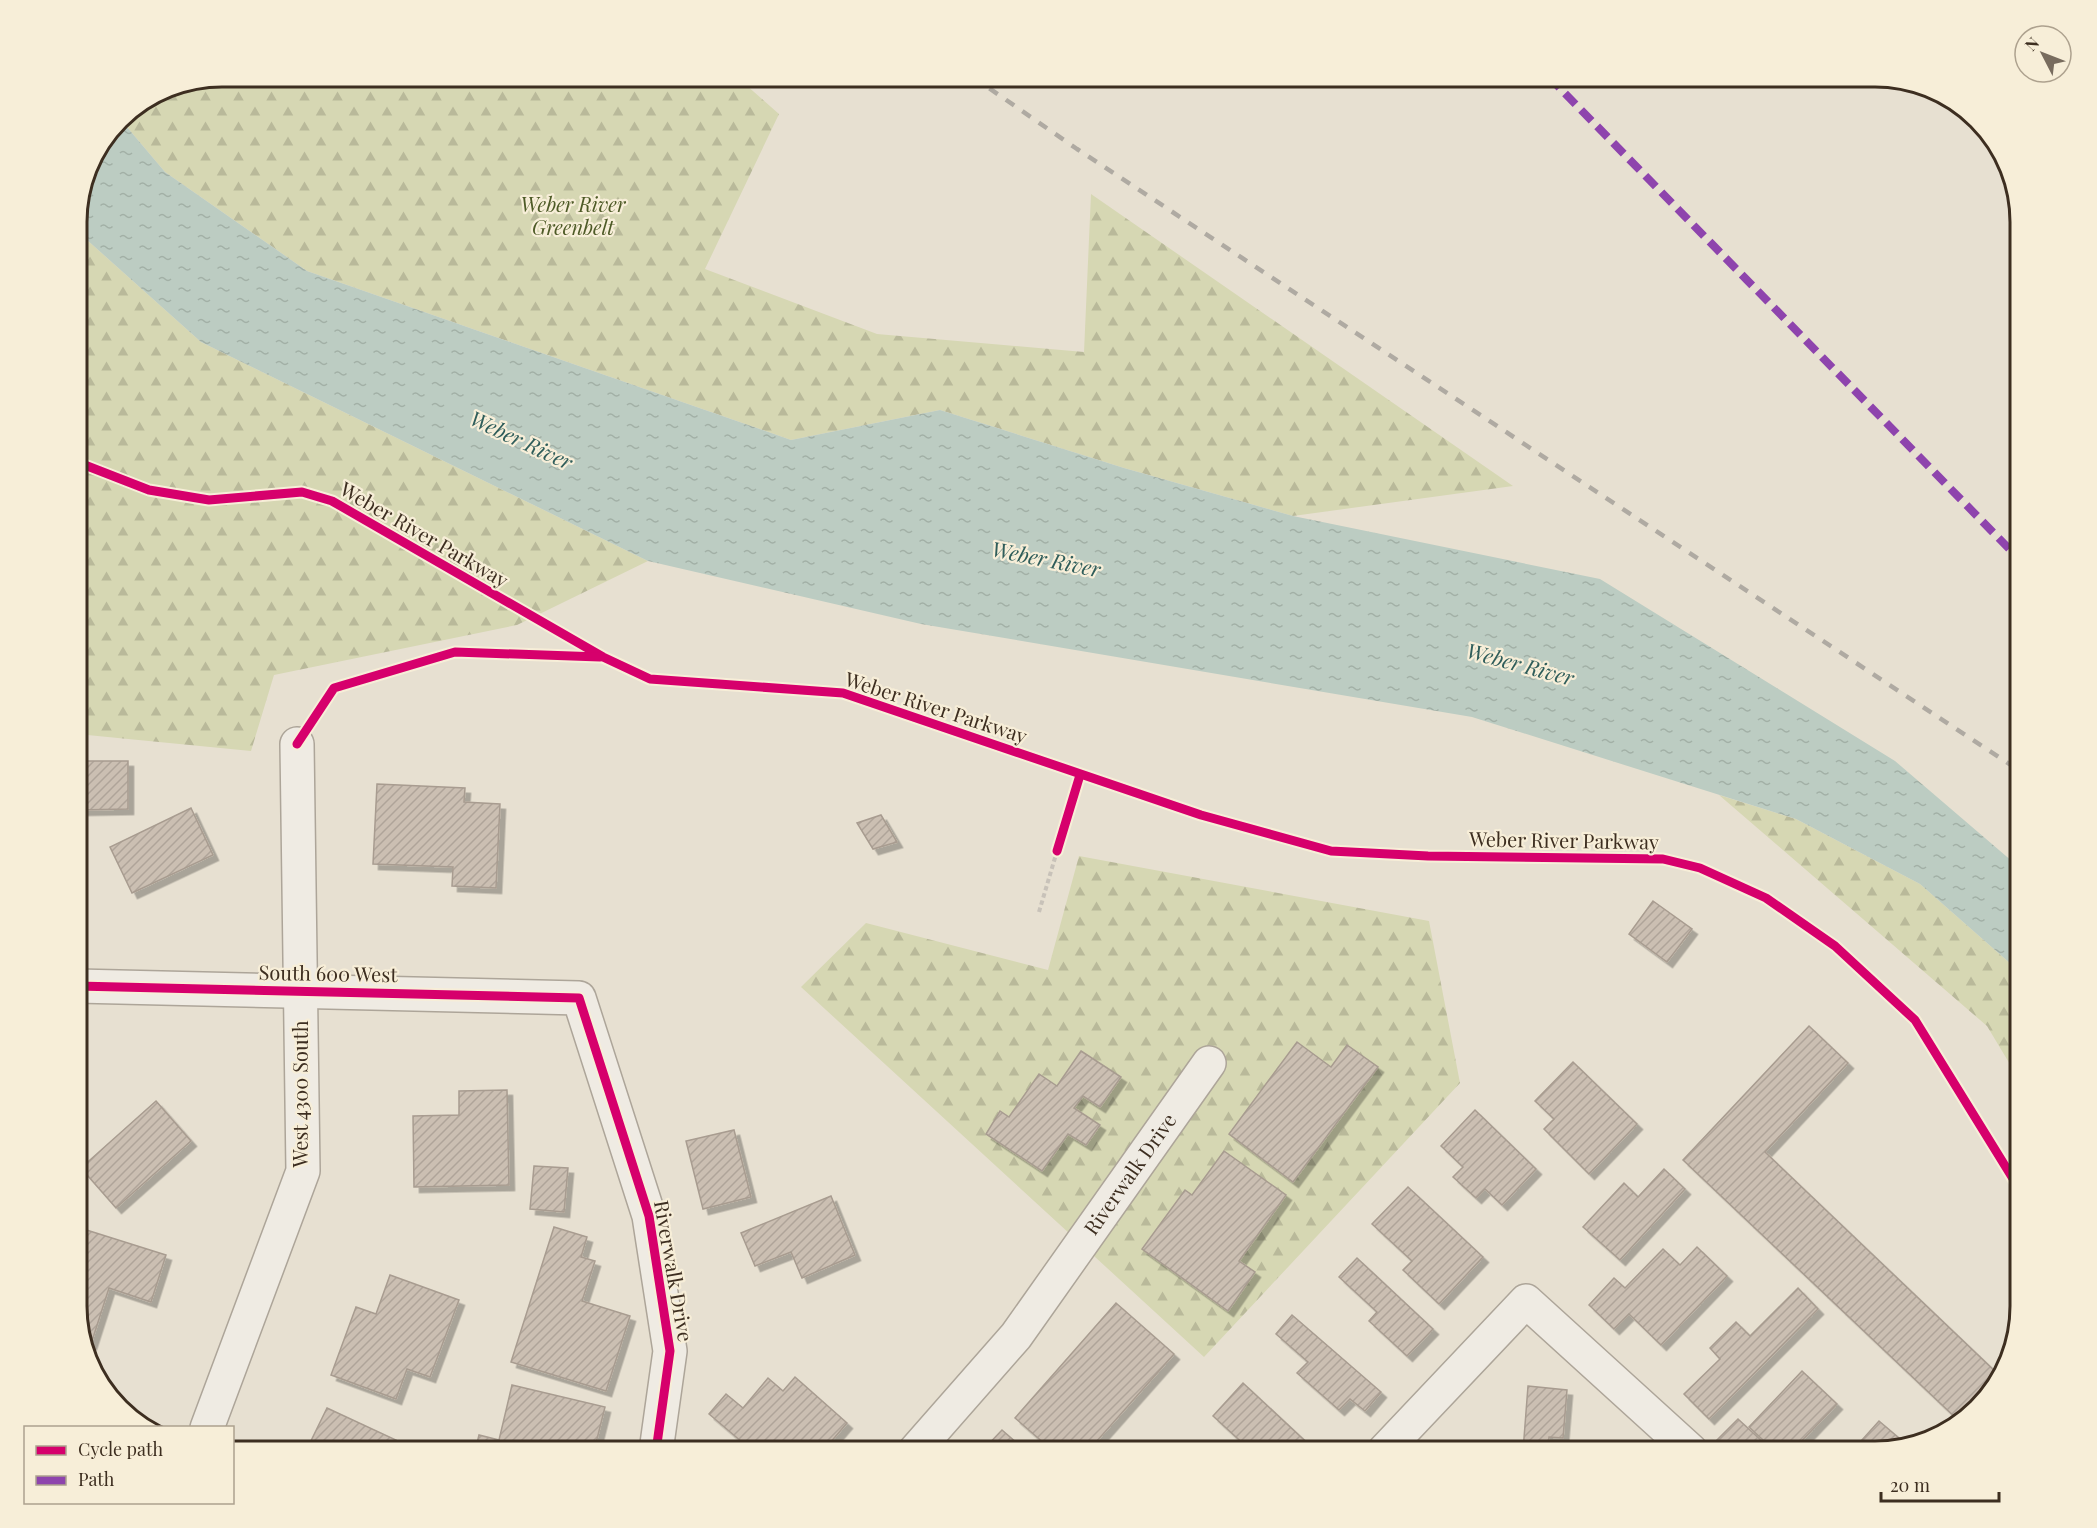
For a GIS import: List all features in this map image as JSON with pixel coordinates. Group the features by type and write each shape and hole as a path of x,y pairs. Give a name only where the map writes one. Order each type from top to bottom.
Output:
{"street":[{"name":"West 4300 South","path":"208,1426 303,1171 297,744"},
{"name":"South 600 West","path":"87,986 579,998"},
{"name":"Riverwalk Drive","path":"579,998 649,1216 670,1351 658,1441"},
{"name":"Riverwalk Drive","path":"925,1441 1016,1336 1209,1063"},
{"path":"1394,1441 1526,1301 1679,1441"}],"path":[{"path":"1039,912 1061,841"}],"green space":[{"name":"Weber River Greenbelt","path":"214,87 748,87 779,114 705,269 877,334 1084,352 1091,194 1513,486 1293,516 1124,468 940,410 791,440 307,271 165,172 127,127 140,115 163,101 179,94"},
{"path":"87,240 201,342 648,561 517,625 274,675 251,751 87,735"},
{"path":"1719,795 1796,819 1920,884 2010,963 2010,1064 1987,1026"},
{"path":"1079,856 1429,921 1460,1083 1204,1357 801,987 866,923 1048,970"}],"water":[{"name":"Weber River","path":"127,127 165,172 307,271 791,440 940,410 1124,468 1293,516 1600,579 1895,761 2010,859 2010,963 1920,884 1796,819 1472,717 921,624 648,561 201,342 87,240 87,214 97,171 115,140"}],"building":[{"path":"87,761 128,761 128,809 87,810"},
{"path":"377,784 465,788 464,802 500,804 496,888 452,886 453,867 373,864"},
{"path":"191,808 213,855 132,893 110,847"},
{"path":"881,815 897,842 873,849 857,823"},
{"path":"1653,901 1692,929 1667,962 1629,934"},
{"path":"1809,1026 1848,1063 1765,1152 1993,1370 1982,1388 1953,1416 1683,1160"},
{"path":"1297,1042 1331,1067 1347,1045 1378,1067 1293,1182 1229,1134"},
{"path":"1081,1051 1121,1077 1100,1107 1083,1096 1074,1108 1100,1125 1086,1145 1068,1134 1042,1171 986,1134 1000,1111 1009,1117 1039,1074 1057,1086"},
{"path":"1573,1062 1637,1124 1589,1174 1544,1129 1554,1119 1535,1101"},
{"path":"507,1090 509,1185 414,1187 413,1116 459,1115 459,1091"},
{"path":"156,1101 191,1141 116,1208 87,1175 87,1163"},
{"path":"1475,1110 1536,1169 1502,1205 1485,1189 1476,1198 1453,1177 1463,1167 1441,1146"},
{"path":"734,1130 751,1197 703,1209 686,1141"},
{"path":"1224,1151 1286,1195 1239,1261 1255,1272 1228,1311 1142,1249 1185,1190 1192,1195"},
{"path":"534,1166 568,1168 564,1212 530,1209"},
{"path":"1664,1169 1685,1189 1620,1260 1583,1227 1624,1183 1638,1197"},
{"path":"1408,1187 1483,1257 1439,1304 1403,1270 1412,1261 1372,1224"},
{"path":"831,1196 855,1255 802,1278 791,1252 755,1266 741,1233"},
{"path":"554,1227 587,1237 581,1257 595,1261 582,1301 630,1316 606,1391 511,1362"},
{"path":"87,1230 166,1255 151,1302 109,1288 92,1341 87,1314"},
{"path":"1697,1247 1727,1276 1661,1345 1629,1314 1614,1329 1589,1305 1614,1278 1625,1288 1663,1249 1680,1265"},
{"path":"1357,1258 1433,1329 1407,1356 1369,1321 1377,1312 1339,1277"},
{"path":"390,1275 459,1300 430,1377 407,1369 396,1399 331,1375 356,1307 376,1314"},
{"path":"1798,1288 1818,1309 1709,1419 1684,1394 1720,1359 1710,1348 1736,1322 1750,1336"},
{"path":"1116,1303 1174,1354 1097,1441 1041,1441 1015,1418"},
{"path":"1292,1315 1381,1392 1365,1411 1350,1399 1339,1410 1297,1373 1308,1362 1276,1334"},
{"path":"1802,1371 1837,1404 1802,1441 1764,1441 1749,1427"},
{"path":"795,1377 847,1423 832,1441 741,1441 709,1414 726,1394 743,1408 768,1378 783,1391"},
{"path":"1243,1383 1305,1441 1240,1441 1213,1416"},
{"path":"512,1385 605,1407 596,1441 478,1441 479,1435 499,1440"},
{"path":"1528,1386 1567,1390 1563,1438 1549,1437 1549,1441 1524,1441"},
{"path":"327,1408 396,1440 395,1441 311,1441"},
{"path":"1738,1419 1762,1441 1716,1441"},
{"path":"1879,1421 1899,1438 1892,1440 1861,1441"},
{"path":"1002,1430 1015,1441 992,1441"}],"railway":[{"path":"987,87 1077,149 2010,764"}],"marked path":[{"path":"1559,87 2010,550"}],"cycle path":[{"name":"Weber River Parkway","path":"87,466 149,490 209,500 302,492 332,501 603,657 650,679 843,693 1201,815 1331,851 1428,856 1663,859 1700,868 1766,898 1835,946 1915,1020 2010,1174"},
{"path":"297,744 334,688 455,652 600,657"},
{"path":"1057,851 1080,775"},
{"path":"87,986 579,998 649,1216 670,1351 657,1441"}]}
